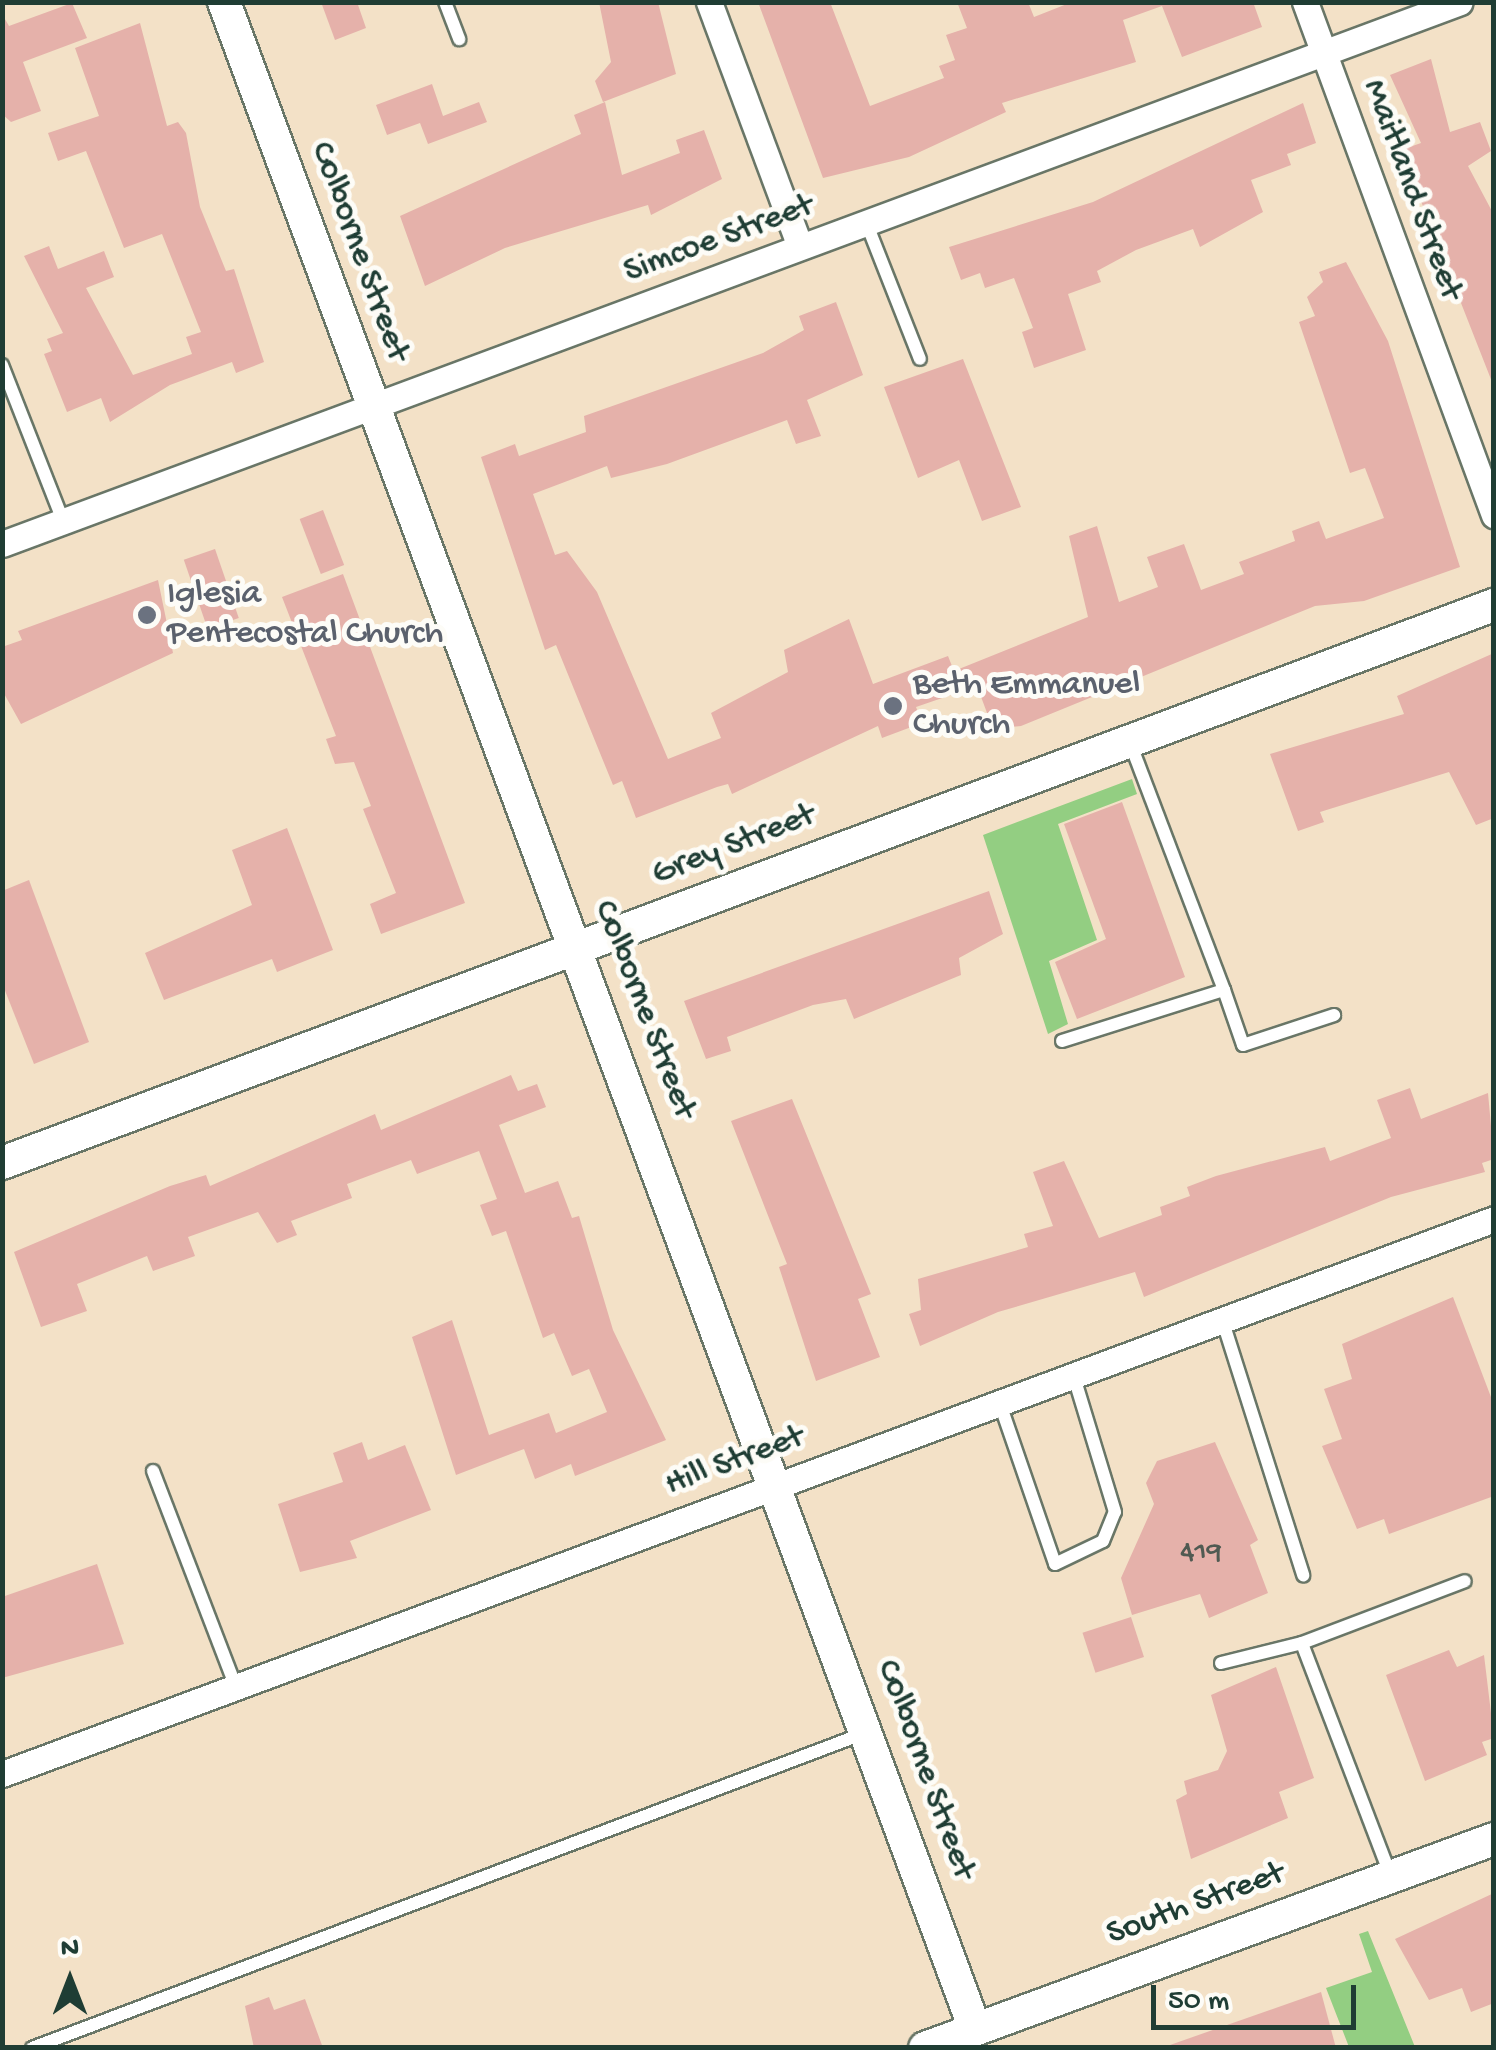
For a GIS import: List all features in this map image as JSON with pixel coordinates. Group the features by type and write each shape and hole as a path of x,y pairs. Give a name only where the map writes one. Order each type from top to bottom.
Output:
{"street":[{"name":"Colborne Street","path":"224,2 777,1483 978,2038"},
{"path":"709,2 800,247"},
{"name":"Maitland Street","path":"1304,2 1494,514"},
{"name":"Simcoe Street","path":"2,544 1460,2"},
{"name":"Grey Street","path":"2,1162 1494,605"},
{"name":"Hill Street","path":"2,1774 1494,1219"},
{"name":"South Street","path":"925,2048 978,2038 1494,1839"}],"lane":[{"path":"446,2 458,39"},
{"path":"866,222 920,359"},
{"path":"2,365 63,521"},
{"path":"1130,741 1243,1044 1334,1014"},
{"path":"1062,1041 1224,990"},
{"path":"1222,1319 1303,1575"},
{"path":"1000,1401 1055,1564 1104,1541 1115,1512 1074,1374"},
{"path":"152,1471 236,1686"},
{"path":"1221,1664 1302,1644 1465,1581"},
{"path":"1302,1644 1391,1876"},
{"path":"32,2048 866,1733"}],"green space":[{"path":"1132,779 1137,794 1058,824 1097,940 1049,961 1068,1024 1048,1034 983,835"},
{"path":"1368,1931 1415,2047 1349,2047 1326,1988 1372,1972 1359,1934"}],"building":[{"path":"321,2 357,2 366,28 335,40"},
{"path":"599,2 658,2 676,74 603,102 595,81 611,62"},
{"path":"758,2 830,2 870,106 944,78 939,66 955,60 946,35 967,28 957,2 1028,2 1034,17 1072,2 1253,2 1262,27 1182,57 1162,6 1123,20 1136,62 1002,103 1006,112 909,157 823,178"},
{"path":"72,3 87,38 23,62 41,111 11,122 2,114 2,14 9,26"},
{"path":"140,23 167,126 178,122 186,133 200,207 226,271 234,269 264,362 236,373 232,362 170,385 110,422 101,398 67,412 44,354 52,351 47,339 63,333 24,256 49,246 58,269 104,251 114,277 86,288 133,375 192,354 186,337 201,332 162,234 124,248 86,151 58,161 48,133 99,116 75,48"},
{"path":"1431,59 1450,132 1480,122 1491,151 1468,166 1494,215 1494,387 1404,149 1421,143 1390,75"},
{"path":"432,84 443,116 479,102 487,122 428,144 420,123 387,135 376,105"},
{"path":"605,102 622,175 680,153 676,140 704,130 722,179 651,215 648,205 505,248 425,286 400,216 581,134 574,115"},
{"path":"1303,103 1316,143 1287,154 1291,165 1251,180 1263,212 1200,247 1193,229 1136,250 1097,271 1101,282 1068,294 1086,350 1034,368 1022,332 1033,328 1014,278 985,288 980,273 961,280 949,247 1093,202"},
{"path":"1346,262 1388,341 1460,567 1364,601 1315,606 1021,726 993,729 977,686 916,707 922,723 882,738 878,726 732,794 728,784 636,818 622,781 613,785 556,645 545,650 481,457 515,444 519,456 586,432 584,416 763,353 804,330 799,316 836,302 863,375 807,400 821,436 796,444 787,420 667,464 611,478 607,466 533,494 555,555 567,551 597,592 668,759 721,738 711,713 788,672 784,650 849,619 873,684 948,656 954,671 1088,617 1069,536 1097,526 1119,602 1158,587 1147,557 1184,544 1201,590 1244,574 1239,562 1295,541 1292,531 1319,521 1326,539 1384,518 1365,468 1350,473 1299,322 1315,316 1307,297 1323,282 1319,272"},
{"path":"963,359 1021,507 982,521 959,460 918,478 884,387"},
{"path":"323,510 344,565 321,574 300,519"},
{"path":"215,549 239,618 208,629 184,560"},
{"path":"343,574 465,903 381,934 370,904 396,893 363,809 371,806 354,762 335,764 326,739 336,736 282,597"},
{"path":"158,580 173,653 21,724 2,690 2,647 22,640 18,631"},
{"path":"1494,653 1494,818 1476,825 1449,772 1320,812 1324,822 1298,831 1270,754 1404,714 1397,696"},
{"path":"1122,802 1185,977 1077,1019 1055,962 1106,939 1064,824"},
{"path":"287,828 333,950 277,972 272,959 164,1000 145,953 252,905 232,850"},
{"path":"29,880 89,1042 34,1064 2,983 2,891"},
{"path":"989,891 1003,934 959,958 961,975 854,1019 846,999 813,1005 727,1037 731,1051 706,1059 684,1001"},
{"path":"511,1075 518,1091 537,1084 546,1107 499,1125 525,1193 558,1181 572,1218 579,1216 613,1330 666,1440 575,1476 571,1464 535,1479 524,1449 456,1475 412,1337 452,1320 489,1435 549,1413 556,1433 607,1412 589,1369 572,1376 554,1333 543,1338 506,1231 492,1236 480,1205 497,1199 479,1151 417,1174 411,1160 347,1184 352,1198 291,1221 297,1235 277,1243 258,1212 188,1237 195,1256 153,1271 147,1256 77,1284 87,1311 41,1327 14,1252 170,1186 206,1175 210,1186 375,1114 381,1130"},
{"path":"1410,1088 1421,1119 1488,1093 1494,1159 1482,1163 1485,1172 1391,1197 1144,1297 1135,1272 998,1312 920,1346 909,1314 921,1310 918,1279 1028,1247 1024,1234 1053,1226 1033,1172 1064,1161 1099,1238 1162,1215 1160,1207 1190,1196 1187,1187 1216,1176 1325,1147 1330,1161 1391,1138 1377,1100"},
{"path":"792,1099 871,1294 858,1299 880,1357 816,1381 779,1267 787,1264 731,1121"},
{"path":"1453,1297 1494,1405 1494,1496 1389,1534 1384,1519 1357,1529 1322,1446 1342,1439 1324,1389 1352,1379 1342,1344"},
{"path":"362,1442 368,1460 405,1445 431,1510 350,1541 357,1558 300,1572 278,1504 343,1482 333,1453"},
{"path":"1215,1442 1258,1540 1250,1545 1268,1593 1209,1618 1200,1594 1132,1615 1121,1578 1154,1504 1146,1483 1157,1461"},
{"path":"97,1564 124,1644 2,1678 2,1597"},
{"path":"1131,1617 1144,1657 1095,1673 1082,1633"},
{"path":"1449,1650 1457,1667 1484,1655 1494,1738 1482,1742 1487,1755 1425,1781 1386,1675"},
{"path":"1276,1667 1314,1778 1279,1792 1288,1818 1191,1859 1176,1800 1187,1794 1184,1781 1218,1770 1227,1751 1211,1695"},
{"path":"1494,1893 1494,2003 1471,2012 1462,1988 1429,2000 1395,1939"},
{"path":"1321,1992 1336,2048 1170,2048 1170,2045"},
{"path":"269,1997 274,2010 305,1999 323,2048 254,2048 245,2006"}],"place":[{"name":"Iglesia Pentecostal Church","path":"147,615"},
{"name":"Beth Emmanuel Church","path":"893,706"}]}
